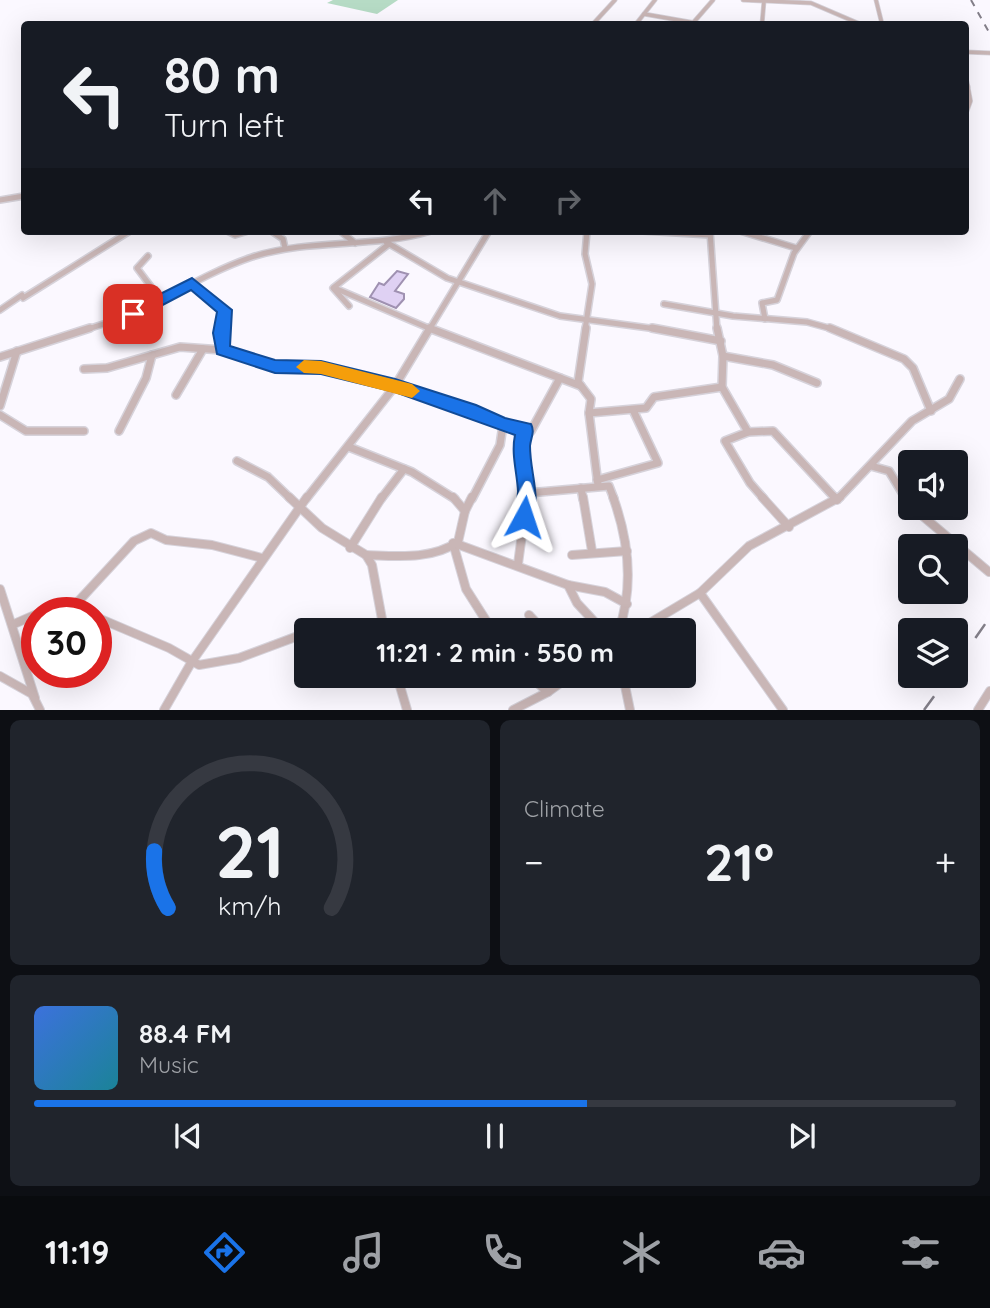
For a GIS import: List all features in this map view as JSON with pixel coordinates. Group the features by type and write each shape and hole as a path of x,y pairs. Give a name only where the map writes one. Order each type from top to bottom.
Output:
{"street":[{"path":"596,21 615,0"},
{"path":"638,21 655,0"},
{"path":"695,21 713,0"},
{"path":"743,0 811,3 853,21"},
{"path":"876,0 880,21"},
{"path":"762,21 764,1"},
{"path":"644,14 678,21"},
{"path":"969,52 990,53"},
{"path":"0,200 21,196"},
{"path":"0,310 124,235"},
{"path":"276,235 283,240 285,248"},
{"path":"345,235 356,244"},
{"path":"0,357 124,317 226,267 285,248 320,243 387,242 414,235"},
{"path":"164,709 191,663 262,558 300,505 349,447 395,386 486,235"},
{"path":"581,386 579,377 592,284 585,254 587,235"},
{"path":"710,235 714,313 723,356 722,387 748,432"},
{"path":"753,235 796,248"},
{"path":"765,319 762,303 777,300 796,248 807,235"},
{"path":"387,242 457,282 560,316 587,318 721,341"},
{"path":"387,242 333,288 486,352 581,386 593,396 589,413 598,483"},
{"path":"148,256 137,266 161,300"},
{"path":"192,283 225,310 220,333 222,350"},
{"path":"337,289 338,295 349,306"},
{"path":"664,304 714,313 824,326 904,359 913,368 931,411"},
{"path":"84,369 107,368 180,347 222,350 275,366 321,368 395,386 524,430 534,429 560,378"},
{"path":"176,395 203,349"},
{"path":"0,406 17,351"},
{"path":"119,431 146,378 152,355"},
{"path":"723,356 773,365 817,383"},
{"path":"658,618 700,593 749,546 789,527 819,507 837,500 912,421 949,400 960,379"},
{"path":"589,413 646,408 654,397 722,387"},
{"path":"528,493 581,488 658,463 633,410"},
{"path":"0,415 26,431 84,431"},
{"path":"237,461 268,477 322,528 350,548 366,555 411,556 449,548 458,542 465,511 500,444 503,425"},
{"path":"518,564 528,493 521,446 524,430"},
{"path":"789,527 750,483 725,441 748,432 773,431 837,500"},
{"path":"349,447 404,469 450,493 465,511"},
{"path":"871,466 889,471 898,485"},
{"path":"350,548 377,504 404,469"},
{"path":"598,483 608,486 618,511 627,551 627,606 623,618"},
{"path":"581,488 592,551"},
{"path":"928,520 989,572"},
{"path":"82,597 134,541 151,533 166,540 212,545 262,558"},
{"path":"453,543 518,564 568,585 616,596 627,606"},
{"path":"453,543 456,564 472,606 482,618"},
{"path":"572,555 592,551 627,551"},
{"path":"366,555 372,565 382,618"},
{"path":"568,585 577,603 591,618"},
{"path":"0,589 14,624 40,709"},
{"path":"700,593 783,709"},
{"path":"529,615 532,618"},
{"path":"14,624 21,621"},
{"path":"112,624 169,648 191,663 199,665 223,663 294,638"},
{"path":"0,676 35,698"},
{"path":"401,688 407,709"},
{"path":"541,688 548,692"},
{"path":"513,709 554,688"},
{"path":"626,688 630,709"},
{"path":"978,709 990,691"}],"green space":[{"path":"333,0 398,0 377,14 327,3"}],"building":[{"path":"397,271 408,274 395,291 404,294 404,299 396,308 370,297 379,283 384,285"}],"railway":[{"path":"971,0 990,34"},
{"path":"968,649 990,617"},
{"path":"924,710 940,688"}],"slow traffic":[{"path":"304,367 321,368 412,391"}],"route":[{"path":"133,314 192,283 225,310 220,333 222,350 265,364 321,368 395,386 524,430 521,446 528,493 524,517"}]}
